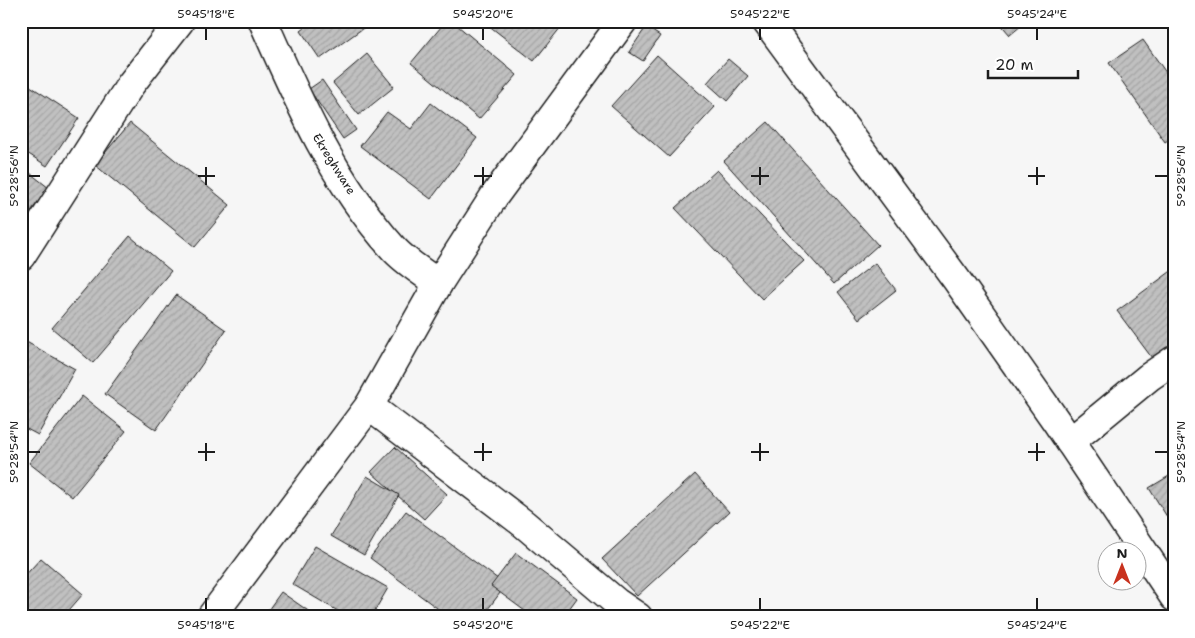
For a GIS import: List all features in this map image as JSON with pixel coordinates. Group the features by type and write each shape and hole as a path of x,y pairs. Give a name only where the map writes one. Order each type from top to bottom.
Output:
{"street":[{"path":"21,256 131,84 180,21"},
{"name":"Ekreghware","path":"263,21 306,120 340,177 394,249 438,284"},
{"path":"212,617 369,406 438,284 495,195 623,21"},
{"path":"766,21 956,279 1070,442 1174,597"},
{"path":"1070,442 1148,376 1174,360"},
{"path":"369,406 524,524 616,602 638,617"}],"building":[{"path":"314,21 373,21 320,59 301,31"},
{"path":"446,21 452,21 517,75 479,119 411,63"},
{"path":"483,21 565,21 565,22 534,61"},
{"path":"998,21 1027,21 1010,35"},
{"path":"646,27 660,36 643,61 629,52"},
{"path":"1143,40 1174,84 1174,136 1165,142 1109,63"},
{"path":"367,54 394,87 359,115 333,83"},
{"path":"657,55 715,107 669,157 611,106"},
{"path":"728,59 748,76 727,101 707,83"},
{"path":"21,80 79,118 47,166 21,149"},
{"path":"322,80 356,130 343,139 309,89"},
{"path":"431,103 477,138 431,199 360,146 387,112 411,129"},
{"path":"768,122 878,245 834,284 724,161"},
{"path":"130,123 230,205 195,247 95,165"},
{"path":"21,166 49,188 21,224"},
{"path":"717,170 804,261 762,299 675,208"},
{"path":"130,236 171,271 93,363 52,328"},
{"path":"875,263 896,290 859,319 838,292"},
{"path":"1174,269 1174,343 1152,358 1117,311"},
{"path":"176,295 226,330 156,430 105,394"},
{"path":"21,339 75,369 38,435 21,426"},
{"path":"82,396 126,431 72,497 29,463"},
{"path":"395,447 447,494 424,519 371,472"},
{"path":"1174,473 1174,528 1149,488"},
{"path":"695,474 729,512 637,596 602,559"},
{"path":"367,476 399,495 364,555 331,536"},
{"path":"406,511 506,585 482,617 449,617 370,558"},
{"path":"315,546 388,588 371,617 348,617 292,584"},
{"path":"516,553 577,598 563,617 533,617 491,586"},
{"path":"41,558 83,594 63,617 21,617 21,580"},
{"path":"281,592 317,617 263,617"}]}
